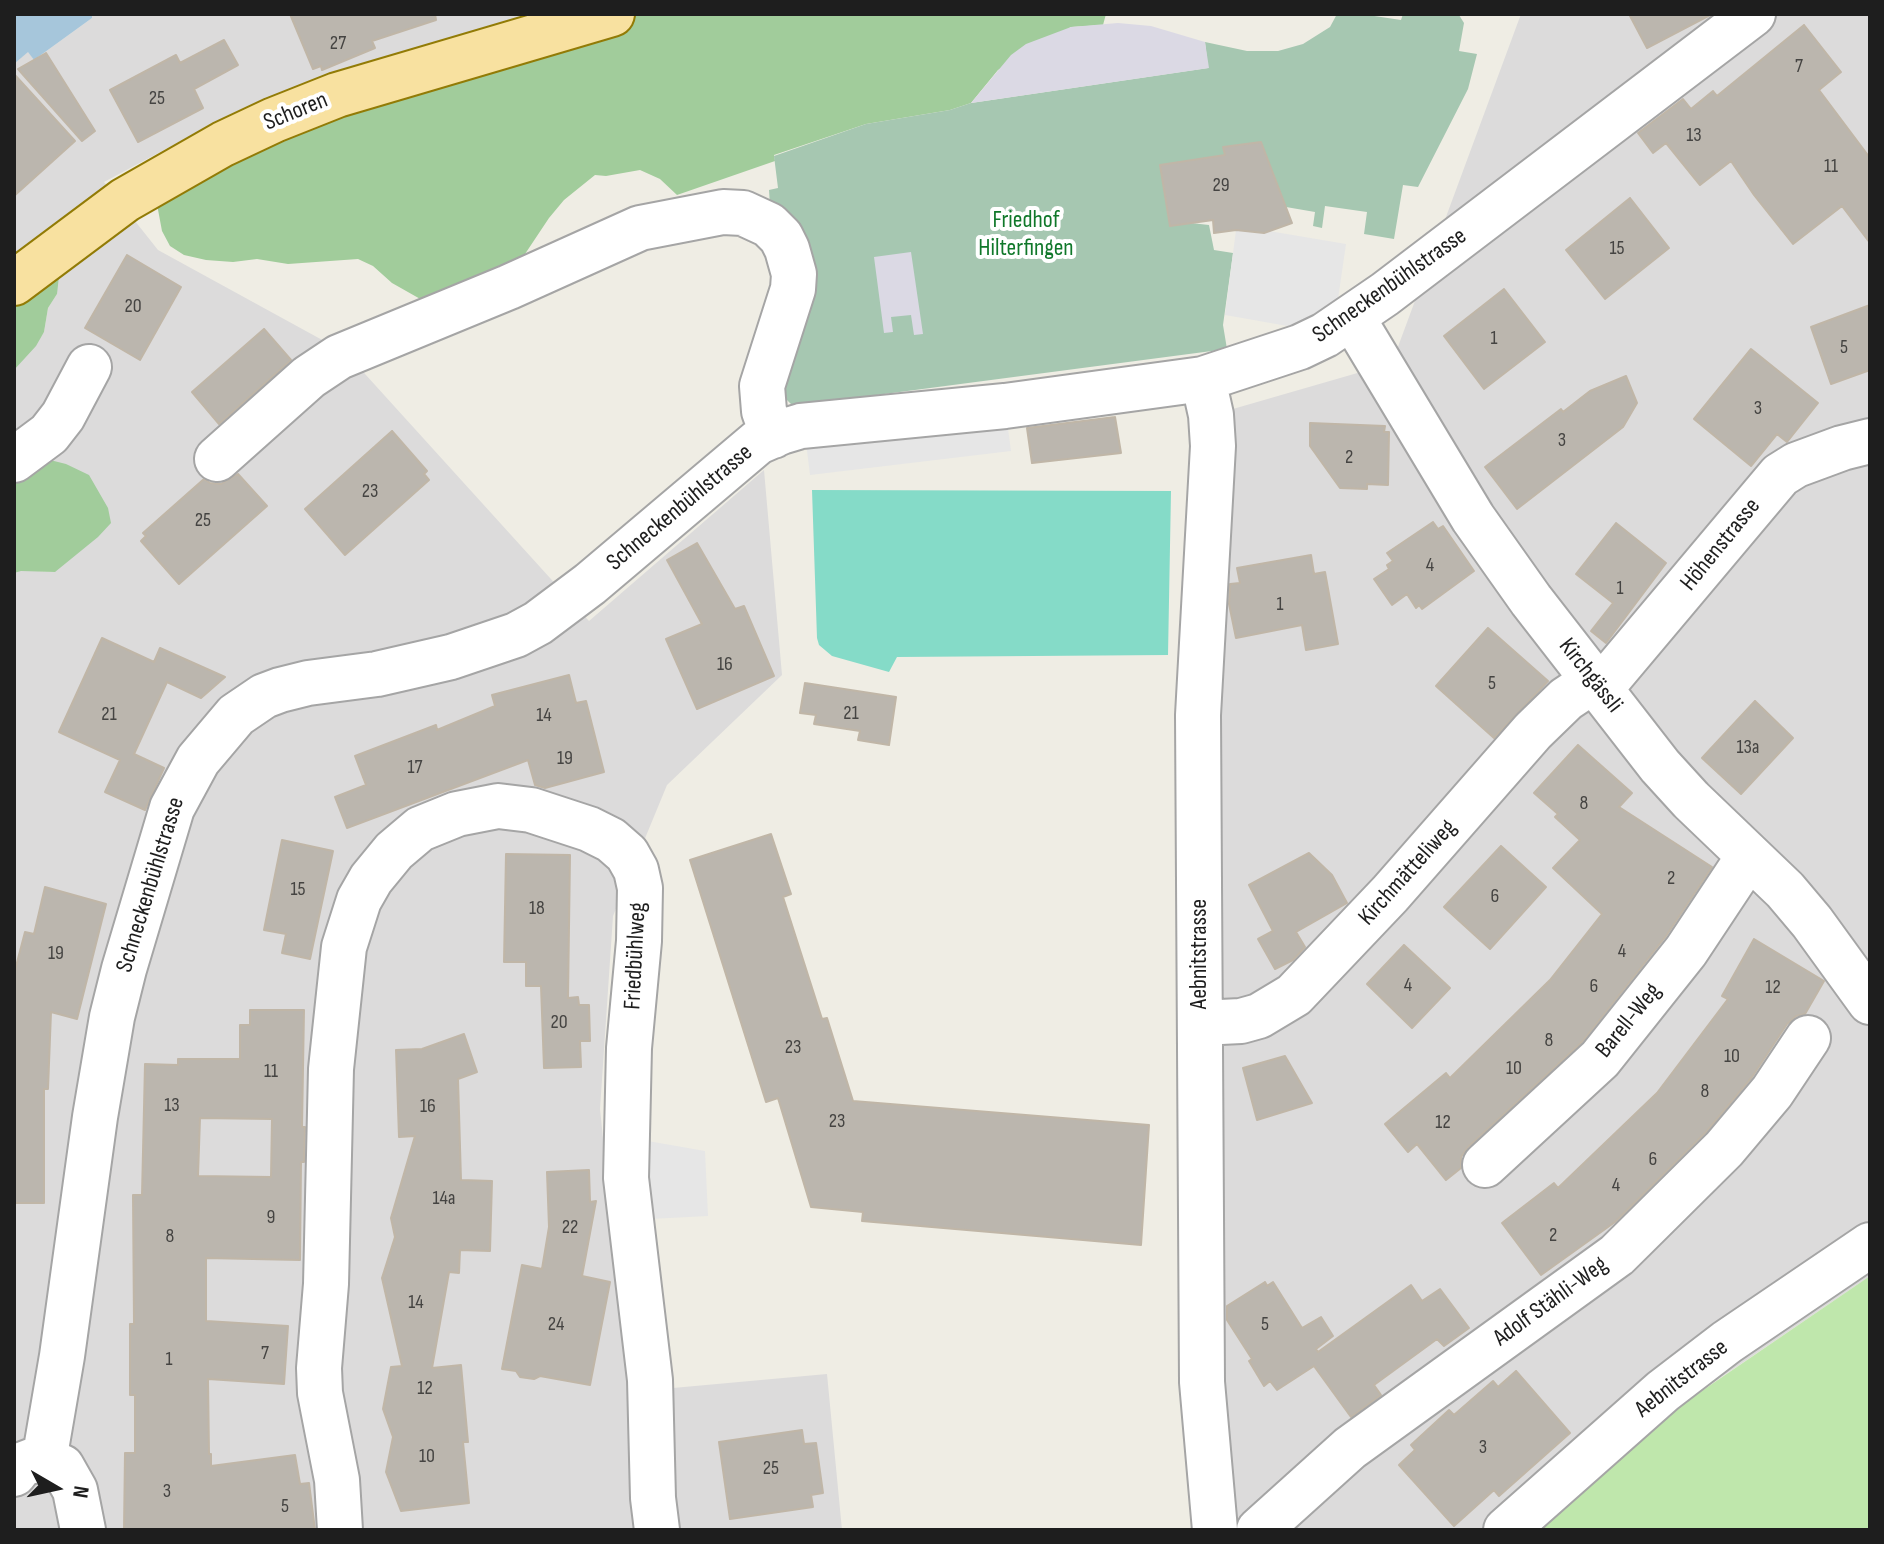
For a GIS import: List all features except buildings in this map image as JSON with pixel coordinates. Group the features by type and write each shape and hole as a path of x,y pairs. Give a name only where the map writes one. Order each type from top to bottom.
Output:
{"main road":[{"name":"Schoren","path":"14,283 125,200 223,144 274,120 337,95 612,14"}],"street":[{"name":"Schneckenbühlstrasse","path":"29,1468 62,1356 112,1017 159,843 172,808 198,760 236,715 264,696 308,683 377,674 451,657 516,635 538,623 590,584 758,442 801,426 1005,406 1203,379 1300,347 1352,317 1753,14"},
{"name":"Schneckenbühlstrasse","path":"217,459 309,377 339,357 509,287 640,228 723,212 743,213 769,225 781,237 794,274 793,289 762,386 764,411 773,436"},
{"name":"Kirchgässli","path":"1352,317 1473,518 1531,600 1660,766 1785,890 1870,1002"},
{"path":"14,460 49,434 63,416 89,367"},
{"name":"Aebnitstrasse","path":"1203,379 1211,415 1213,446 1198,715 1202,1382 1215,1530"},
{"name":"Höhenstrasse","path":"1596,685 1780,475 1796,465 1870,441"},
{"name":"Kirchmätteliweg","path":"1200,1023 1241,1021 1259,1016 1294,995 1390,894 1533,731 1566,699 1596,685"},
{"name":"Friedbühlweg","path":"340,1530 337,1480 320,1393 319,1368 326,1284 331,1069 344,947 359,900 371,879 394,851 420,829 457,814 498,806 531,810 589,829 611,840 627,854 640,888 639,941 629,1048 626,1178 650,1380 653,1498 657,1530"},
{"name":"Barell-Weg","path":"1485,1165 1600,1059 1686,951 1749,856"},
{"name":"Adolf Stähli-Weg","path":"1259,1530 1350,1448 1617,1255 1724,1149 1772,1092 1808,1038"},
{"name":"Aebnitstrasse","path":"1506,1530 1663,1391 1727,1342 1870,1245"},
{"path":"29,1468 62,1467 75,1490 83,1530"}],"shaded area":[{"path":"14,14 92,14 92,18 34,60 28,52 14,64"},
{"path":"92,14 535,14 401,52 237,111 104,182 158,250 346,353 589,621 764,470 782,675 667,785 613,916 600,1109 629,1392 827,1374 842,1530 14,1530 14,573 21,570 55,572 14,460 14,370 44,332 48,308 57,294 14,283 14,64 28,51 34,60 92,18"},
{"path":"1521,14 1870,14 1870,1276 1538,1502 1514,1530 1228,1530 1212,1253 1226,411 1392,363"},
{"path":"1118,23 1151,26 1205,42 1209,68 971,103 1011,55 1026,44 1071,27"},
{"path":"1236,230 1262,233 1263,230 1346,244 1338,299 1348,320 1299,328 1225,315"},
{"path":"911,252 923,334 914,335 911,315 891,317 893,332 884,333 874,257"},
{"path":"1005,406 1011,451 810,475 804,426"},
{"path":"812,490 1171,491 1168,655 897,657 889,672 832,656 819,645 817,638"},
{"path":"625,1137 705,1151 708,1216 630,1220"}],"green space":[{"path":"612,14 1106,14 1103,25 1071,27 998,70 971,103 950,110 866,124 774,155 775,161 677,195 660,179 640,170 595,175 564,200 523,257 445,313 392,283 373,266 358,259 288,264 257,259 233,262 206,260 184,255 170,246 162,231 153,183"},
{"name":"Friedhof Hilterfingen","path":"1337,14 1401,20 1403,14 1459,15 1464,23 1459,51 1477,54 1468,89 1418,187 1403,185 1394,239 1364,234 1367,212 1325,206 1322,228 1313,226 1315,212 1286,207 1224,148 1225,155 1161,165 1170,226 1191,223 1209,225 1214,250 1233,253 1223,325 1227,349 793,406 782,395 769,190 778,188 774,156 866,124 950,110 971,103 1208,68 1205,42 1247,51 1278,51 1303,44 1330,27"},
{"path":"59,276 57,294 48,308 44,332 14,370 14,283"},
{"path":"42,458 66,464 89,475 108,508 111,523 55,572 14,573 14,460"},
{"path":"1870,1276 1870,1530 1514,1530 1538,1503"}]}
